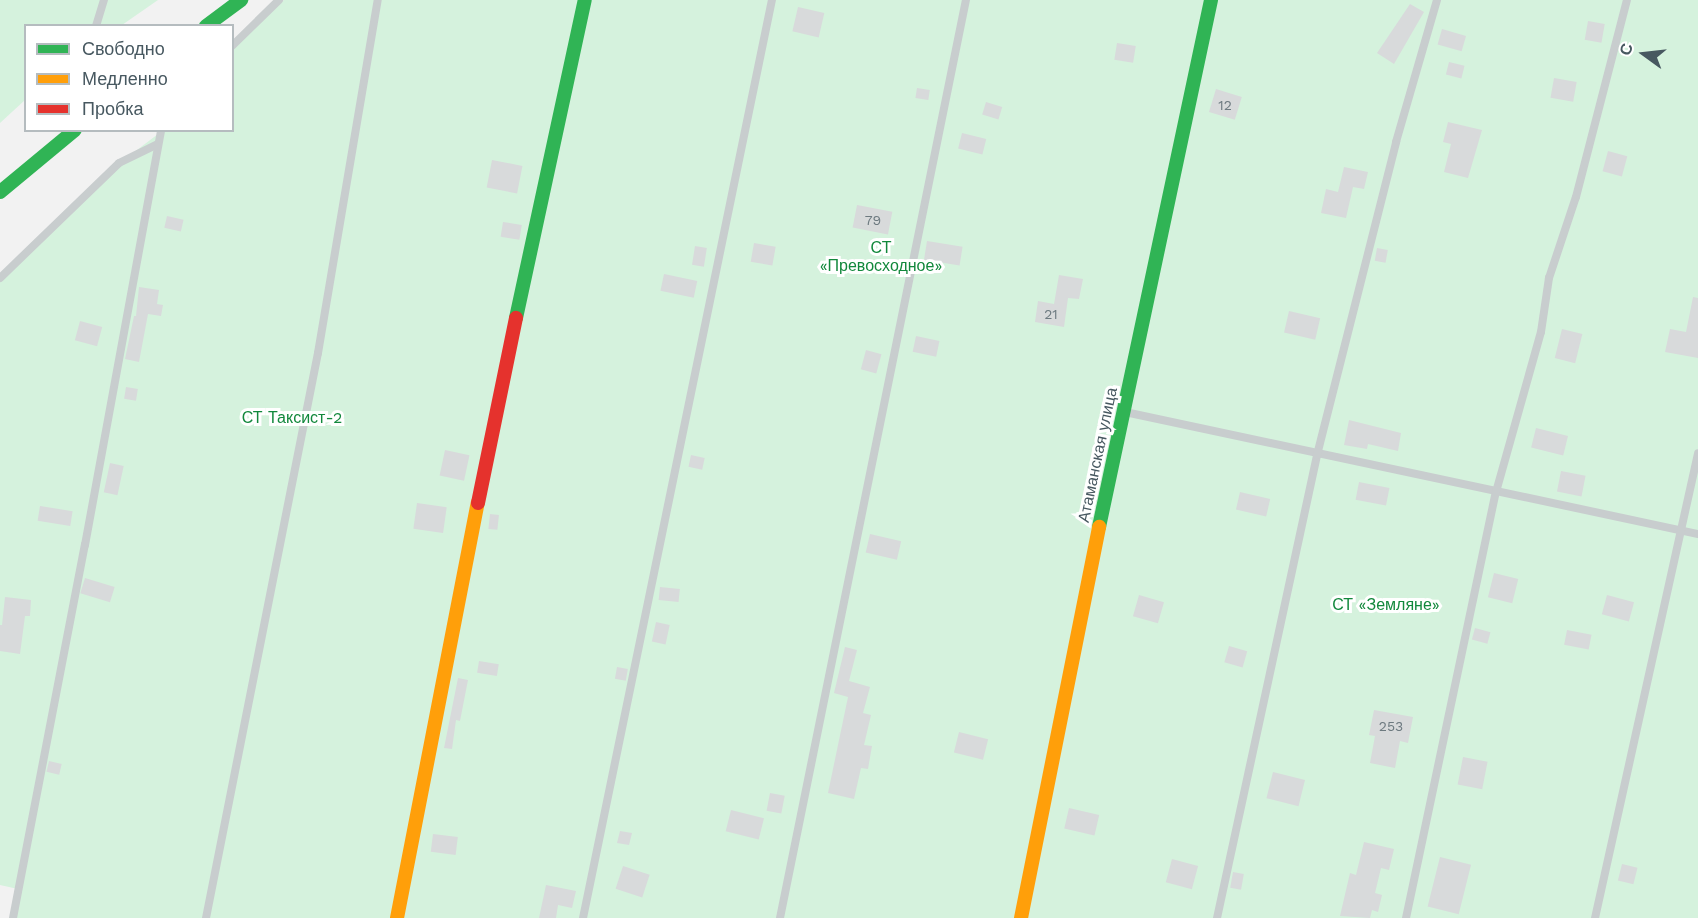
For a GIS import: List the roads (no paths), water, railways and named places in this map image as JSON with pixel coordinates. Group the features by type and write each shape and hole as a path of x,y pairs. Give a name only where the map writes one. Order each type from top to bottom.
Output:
{"main road":[{"path":"209,24 241,0"},
{"path":"397,918 497,404 585,0"},
{"name":"Атаманская улица","path":"1021,918 1211,0"},
{"path":"0,192 73,132"}],"lane":[{"path":"97,24 104,0"},
{"path":"234,44 279,0"},
{"path":"206,918 318,353 378,0"},
{"path":"583,918 772,0"},
{"path":"780,918 966,0"},
{"path":"1217,918 1317,455 1396,142 1437,0"},
{"path":"1406,918 1496,492 1540,332 1550,278 1576,197 1627,0"},
{"path":"13,918 85,545 161,132"},
{"path":"0,278 119,163 158,144"},
{"path":"1124,412 1317,455 1698,534"},
{"path":"1595,918 1679,530 1698,453"}],"park label":[{"name":"СТ «Превосходное»","path":"881,257"},
{"name":"СТ Таксист-2","path":"292,418"},
{"name":"СТ «Земляне»","path":"1386,605"}]}
